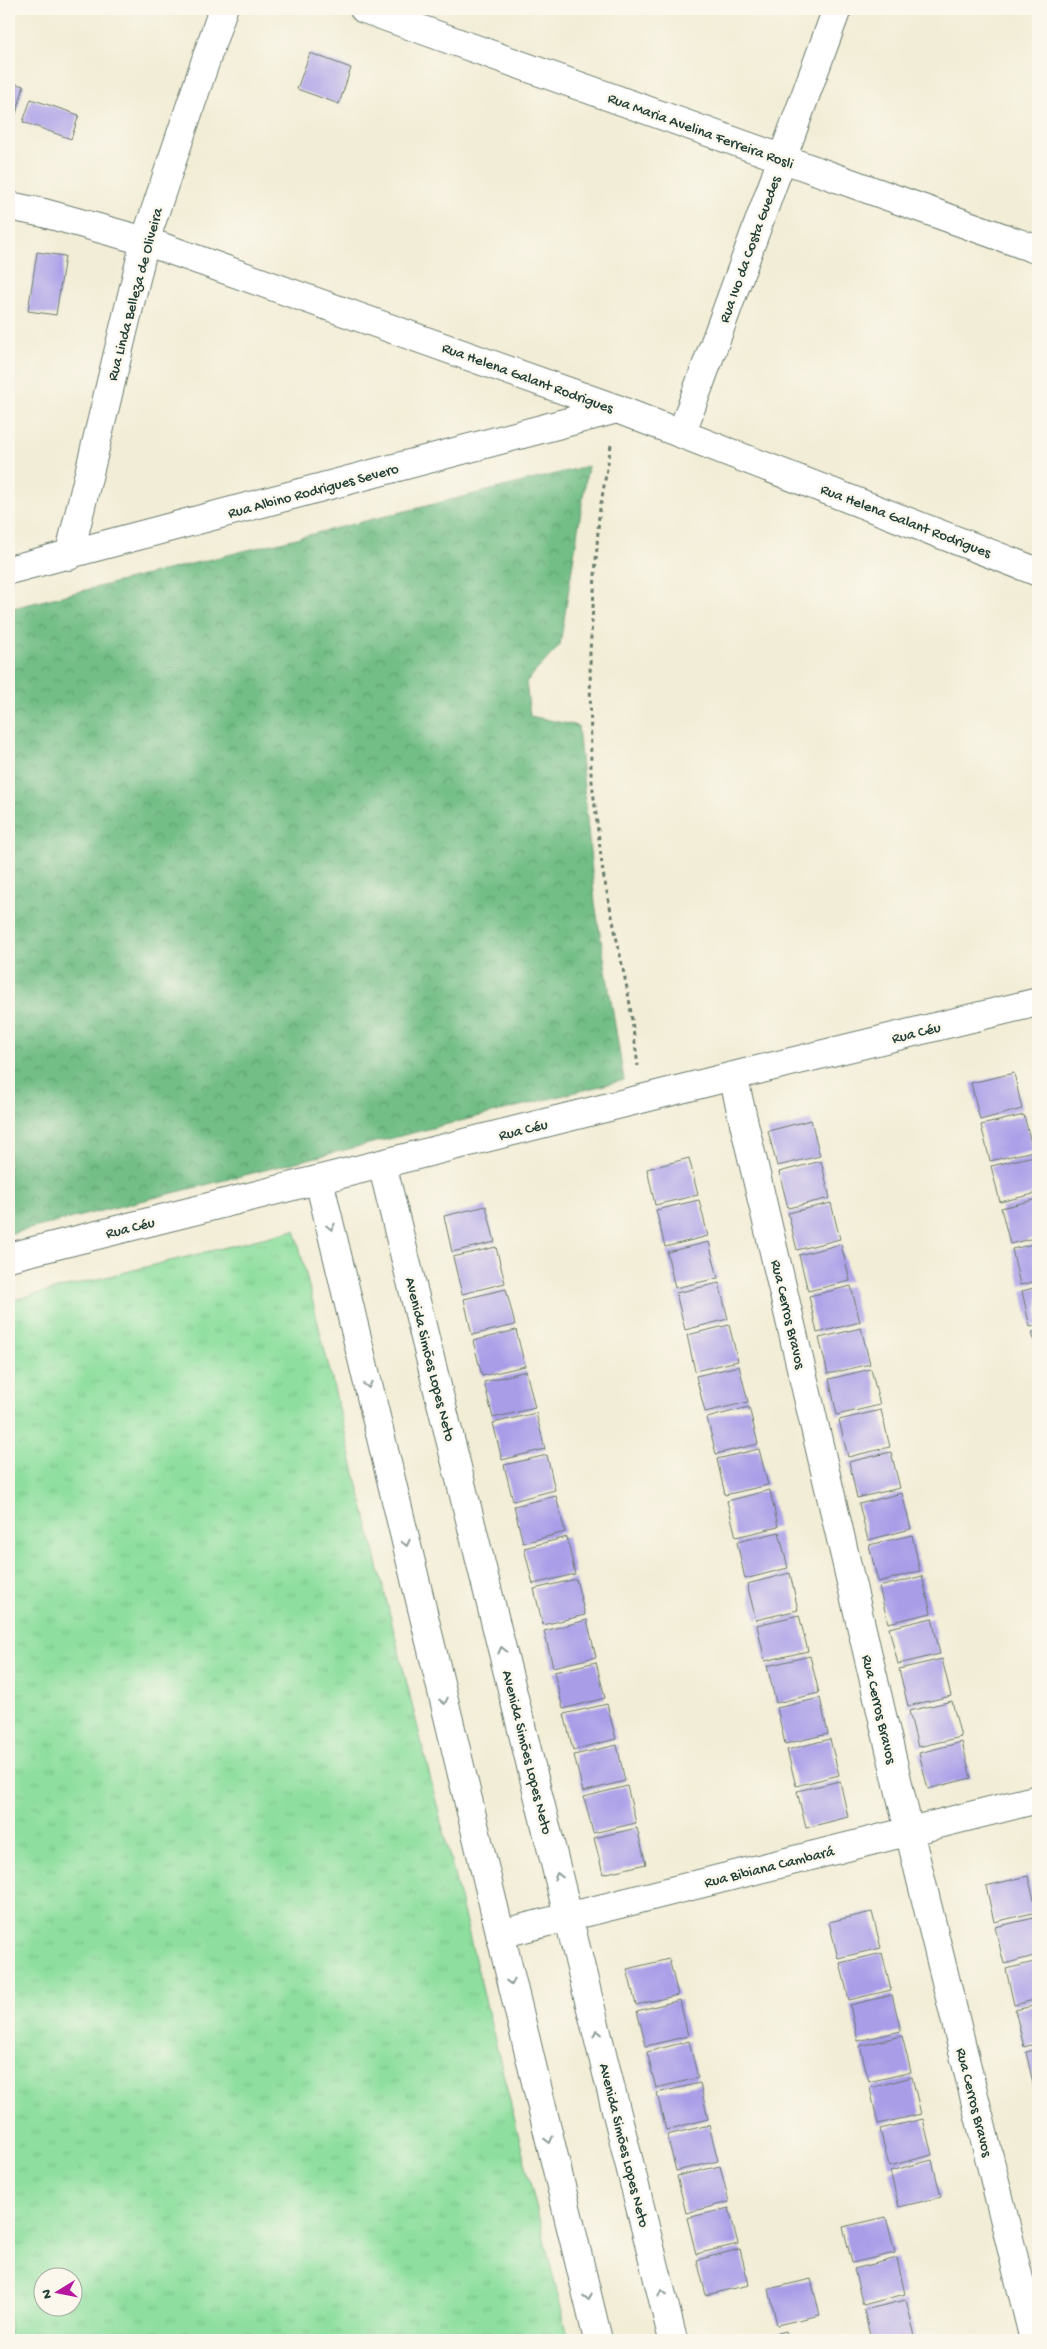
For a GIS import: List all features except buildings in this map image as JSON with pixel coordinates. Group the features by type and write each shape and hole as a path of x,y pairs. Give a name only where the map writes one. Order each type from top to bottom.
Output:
{"street":[{"name":"Rua Linda Belleza de Oliveira","path":"69,556 146,241 223,9"},
{"name":"Rua Maria Avelina Ferreira Rosli","path":"364,9 1038,250"},
{"name":"Rua Ivo da Costa Guedes","path":"682,432 837,9"},
{"name":"Rua Helena Galant Rodrigues","path":"9,206 44,213 146,241 682,432 1038,572"},
{"name":"Rua Albino Rodrigues Severo","path":"9,570 69,556 617,409"},
{"name":"Rua Céu","path":"9,1257 643,1098 1038,1002"},
{"name":"Rua Cerros Bravos","path":"733,1076 909,1831 1034,2340"},
{"name":"Avenida Simões Lopes Neto","path":"382,1164 673,2340"},
{"path":"319,1180 598,2340"},
{"name":"Rua Bibiana Cambará","path":"500,1934 1038,1799"}],"path":[{"path":"617,409 599,515 590,652 591,773 603,873 629,998 643,1098"}],"green space":[{"path":"588,466 560,645 526,682 530,716 578,726 595,903 624,1080 9,1234 9,609"},
{"path":"295,1230 569,2340 9,2340 9,1301"}]}
